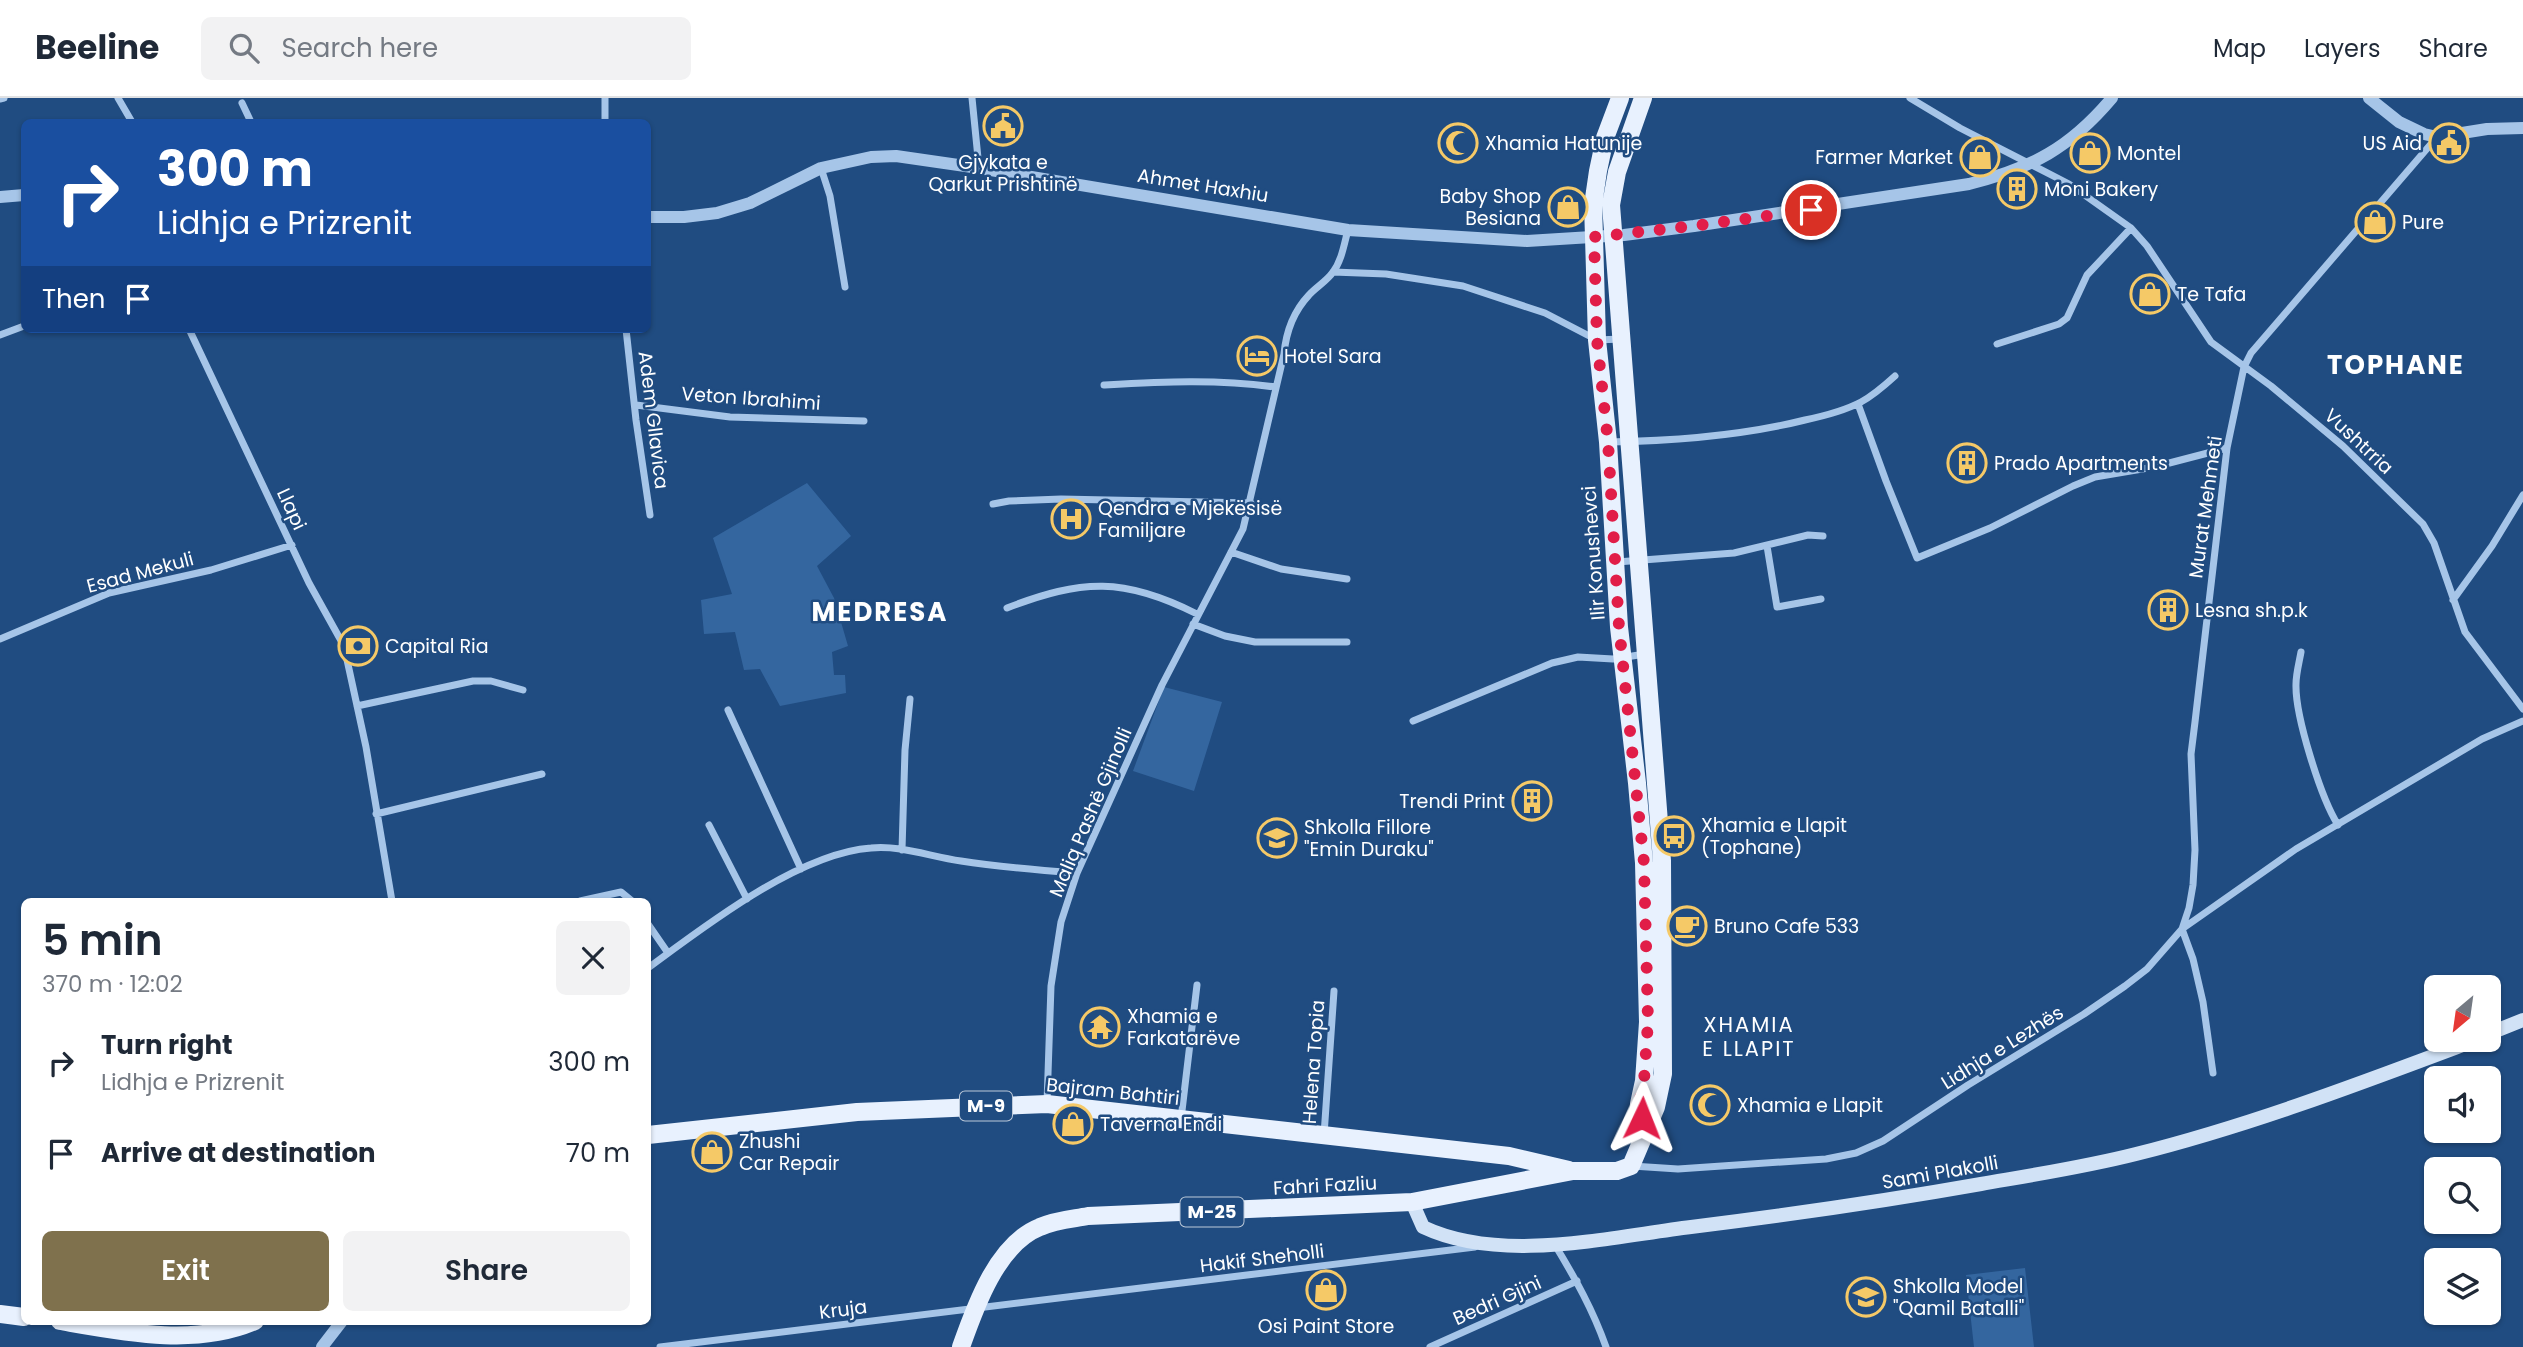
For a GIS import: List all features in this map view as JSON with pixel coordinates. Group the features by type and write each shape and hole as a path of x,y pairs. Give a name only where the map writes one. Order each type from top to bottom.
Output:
{"main road":[{"name":"Ilir Konushevci","path":"1620,98 1605,138 1594,205 1597,340 1608,442 1622,658 1644,863 1648,1022 1644,1081 1639,1104 1644,1133"},
{"name":"Ilir Konushevci","path":"1631,1166 1657,1107 1663,1074 1662,861 1621,339 1595,237 1611,205 1617,172 1643,98"},
{"path":"2501,1029 2523,1020"},
{"name":"Sami Plakolli","path":"1412,1202 1423,1227 1460,1240 1531,1246 1877,1202 2048,1173 2134,1155 2236,1126 2443,1052"},
{"name":"Bajram Bahtiri","path":"651,1135 857,1112 1047,1104 1509,1156 1573,1171"},
{"name":"Fahri Fazliu","path":"961,1347 986,1287 1005,1254 1017,1241 1037,1228 1055,1222 1088,1216 1412,1202 1573,1171 1616,1171 1631,1166"},
{"path":"0,1314 21,1317"},
{"path":"83,1325 156,1338 222,1336 246,1325"}],"street":[{"path":"118,98 130,119"},
{"path":"605,98 605,119"},
{"path":"972,98 979,168"},
{"name":"Vushtrria","path":"1910,98 1960,128 2069,184 2131,228 2147,246 2211,342 2271,386 2343,446 2423,524 2434,543 2465,632 2523,709"},
{"name":"Ahmet Haxhiu","path":"651,217 717,213 750,203 821,168 871,157 896,156 1348,230 1527,241 1595,237 1784,214 1969,184 2001,175 2049,155 2078,135 2112,98"},
{"path":"2369,98 2399,122 2437,137 2478,130 2523,128"},
{"path":"242,103 250,119"},
{"name":"Murat Mehmeti","path":"2182,929 2193,885 2195,850 2191,754 2227,448 2244,367 2258,345 2437,137"},
{"path":"821,168 832,209 845,287"},
{"path":"0,197 21,195"},
{"path":"1997,344 2059,324 2067,318 2087,275 2131,228"},
{"name":"Maliq Pashë Gjinolli","path":"1047,1104 1051,986 1061,922 1077,873 1162,685 1243,529 1284,354 1286,334 1295,313 1333,272 1341,257 1348,230"},
{"path":"1333,272 1387,274 1463,286 1545,313 1597,340 1621,339"},
{"path":"0,335 21,327"},
{"name":"Llapi","path":"191,333 309,583 344,646 391,898"},
{"name":"Adem Gllavica","path":"627,333 650,515"},
{"path":"1608,442 1748,432 1830,414 1858,404 1895,376"},
{"path":"1104,385 1213,381 1275,387"},
{"path":"1858,404 1917,558 1990,528 2095,477 2154,467 2227,448"},
{"name":"Veton Ibrahimi","path":"636,405 730,416 864,421"},
{"path":"2453,600 2492,546 2523,495"},
{"path":"993,504 1061,499 1251,503"},
{"path":"1617,562 1734,553 1808,535 1823,536"},
{"name":"Esad Mekuli","path":"0,639 109,593 211,569 292,545"},
{"path":"1767,546 1777,607 1821,599"},
{"path":"1231,552 1281,569 1347,579"},
{"path":"1007,608 1070,589 1105,584 1134,589 1197,614"},
{"path":"1193,624 1226,636 1255,642 1347,642"},
{"path":"2301,652 2296,684 2302,724 2328,810 2337,825"},
{"path":"1413,721 1552,663 1578,657 1622,658 1645,654"},
{"path":"357,706 474,681 491,681 523,690"},
{"path":"902,850 905,750 910,699"},
{"path":"728,710 801,869"},
{"name":"Lidhja e Lezhës","path":"1631,1166 1678,1169 1826,1159 1856,1153 1883,1142 2124,986 2147,969 2182,929 2296,849 2482,739 2523,721"},
{"path":"376,814 542,774"},
{"path":"709,825 747,900"},
{"path":"651,966 747,900 801,869 848,852 873,848 902,850 959,861 1077,873"},
{"path":"594,898 621,892 628,898"},
{"path":"651,928 668,953"},
{"path":"2182,929 2193,959 2203,1002 2213,1073"},
{"path":"1181,1118 1197,985"},
{"name":"Helena Topia","path":"1324,1136 1334,991"},
{"name":"Hakif Sheholli","path":"1031,1302 1496,1244"},
{"path":"1554,1244 1597,1320 1606,1347"},
{"name":"Bedri Gjini","path":"1430,1347 1577,1281"},
{"name":"Kruja","path":"660,1347 1031,1302"},
{"path":"322,1347 339,1325"}],"shaded area":[{"path":"807,483 851,536 817,566 834,598 848,646 832,652 834,675 845,675 846,693 780,706 760,669 744,670 735,632 704,634 701,600 732,594 713,538"},
{"path":"1164,687 1222,702 1194,791 1133,771"},
{"path":"2025,1268 2034,1347 1974,1347 1966,1275"}],"place":[{"name":"Gjykata e Qarkut Prishtinë","path":"1003,126"},
{"name":"Xhamia Hatunije","path":"1458,143"},
{"name":"US Aid","path":"2449,143"},
{"name":"Montel","path":"2090,153"},
{"name":"Farmer Market","path":"1980,157"},
{"name":"Moni Bakery","path":"2017,189"},
{"name":"Baby Shop Besiana","path":"1568,207"},
{"name":"Pure","path":"2375,222"},
{"name":"Te Tafa","path":"2150,294"},
{"name":"Hotel Sara","path":"1257,356"},
{"name":"Prado Apartments","path":"1967,463"},
{"name":"Qendra e Mjekësisë Familjare","path":"1071,519"},
{"name":"Lesna sh.p.k","path":"2168,610"},
{"name":"Capital Ria","path":"358,646"},
{"name":"Trendi Print","path":"1532,801"},
{"name":"Xhamia e Llapit (Tophane)","path":"1674,836"},
{"name":"Shkolla Fillore \"Emin Duraku\"","path":"1277,838"},
{"name":"Bruno Cafe 533","path":"1687,926"},
{"name":"Xhamia e Farkatarëve","path":"1100,1027"},
{"name":"Xhamia e Llapit","path":"1710,1105"},
{"name":"Taverna Endi","path":"1073,1124"},
{"name":"Zhushi Car Repair","path":"712,1152"},
{"name":"Osi Paint Store","path":"1326,1290"},
{"name":"Shkolla Model \"Qamil Batalli\"","path":"1866,1297"}],"district":[{"name":"TOPHANE","path":"2396,365"},
{"name":"MEDRESA","path":"880,612"},
{"name":"XHAMIA E LLAPIT","path":"1749,1037"}],"route":[{"path":"1642,1118 1639,1104 1644,1081 1648,1022 1644,863 1619,627 1608,442 1597,340 1594,237 1811,210"}]}
